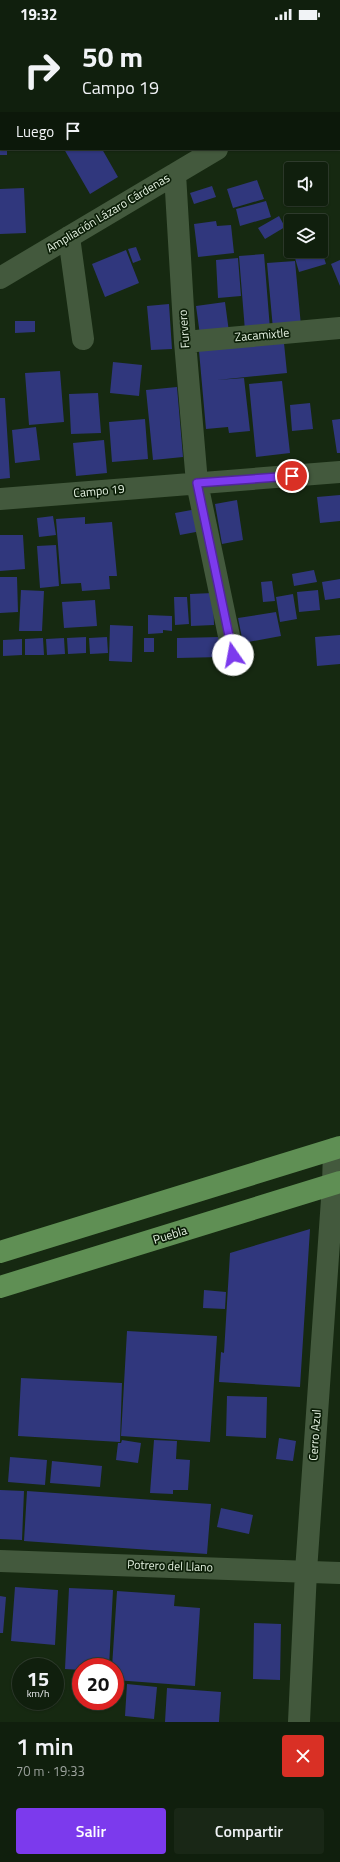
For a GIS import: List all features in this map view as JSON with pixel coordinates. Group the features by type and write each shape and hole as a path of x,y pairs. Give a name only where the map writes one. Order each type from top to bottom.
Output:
{"main road":[{"path":"0,1252 337,1148"},
{"name":"Puebla","path":"0,1287 337,1184"},
{"path":"170,1199 181,1232"}],"street":[{"name":"Ampliación Lázaro Cárdenas","path":"0,278 215,150"},
{"name":"Furvero","path":"175,174 185,342 197,483"},
{"path":"69,237 83,339"},
{"name":"Zacamixtle","path":"185,342 340,328"},
{"name":"Campo 19","path":"0,499 340,472"},
{"path":"197,483 233,655"},
{"name":"Cerro Azul","path":"299,1722 306,1571 337,1184 337,1148"},
{"name":"Potrero del Llano","path":"0,1561 340,1573"}],"building":[{"path":"0,150 7,150 7,155 0,155"},
{"path":"65,150 103,150 118,177 90,194"},
{"path":"257,180 264,199 233,208 227,189"},
{"path":"212,186 216,197 194,204 190,193"},
{"path":"24,188 26,233 0,234 0,189"},
{"path":"266,201 271,217 240,226 236,209"},
{"path":"279,216 284,225 284,228 265,239 258,228"},
{"path":"216,221 217,226 231,225 234,253 198,257 194,224"},
{"path":"136,247 141,260 133,263 128,249"},
{"path":"126,250 139,283 105,297 92,264"},
{"path":"264,254 270,329 245,331 239,256"},
{"path":"238,258 241,296 218,298 216,260"},
{"path":"295,258 324,258 326,264 299,272"},
{"path":"340,260 340,286 331,264"},
{"path":"295,261 301,326 273,329 267,263"},
{"path":"225,302 229,332 200,335 196,306"},
{"path":"169,304 172,349 151,350 147,306"},
{"path":"15,321 35,321 35,332 15,333"},
{"path":"284,343 287,373 217,380 244,378 250,431 229,433 228,427 206,429 199,351"},
{"path":"113,362 142,365 139,396 110,393"},
{"path":"60,371 64,422 29,425 25,373"},
{"path":"282,381 290,453 256,457 249,384"},
{"path":"177,387 183,457 153,460 146,390"},
{"path":"98,393 101,433 71,434 69,394"},
{"path":"0,398 5,398 10,478 0,479"},
{"path":"310,403 313,429 292,431 290,405"},
{"path":"145,419 148,459 112,462 109,422"},
{"path":"340,419 340,453 337,453 332,420"},
{"path":"36,427 40,460 15,463 12,430"},
{"path":"104,440 107,473 76,476 73,443"},
{"path":"340,495 340,521 320,523 317,497"},
{"path":"237,500 243,540 222,544 215,504"},
{"path":"197,509 201,531 180,535 175,513"},
{"path":"53,516 56,535 39,537 37,518"},
{"path":"85,517 85,524 112,522 117,576 109,576 110,589 82,591 81,583 61,584 56,519"},
{"path":"0,535 23,535 25,569 0,571"},
{"path":"56,545 59,586 40,588 37,546"},
{"path":"314,570 317,582 294,586 292,574"},
{"path":"0,577 17,577 18,612 0,613"},
{"path":"340,579 340,598 325,600 322,582"},
{"path":"272,581 275,601 263,602 261,582"},
{"path":"21,590 44,591 42,631 19,631"},
{"path":"318,590 320,610 299,612 297,592"},
{"path":"213,593 214,625 191,626 190,594"},
{"path":"293,594 297,619 280,622 276,597"},
{"path":"174,597 187,597 189,624 175,625"},
{"path":"95,600 97,626 64,628 62,602"},
{"path":"276,612 281,636 243,643 238,618"},
{"path":"148,615 172,616 172,631 163,630 163,633 148,634"},
{"path":"110,625 133,626 132,662 109,661"},
{"path":"340,635 340,664 317,666 315,637"},
{"path":"86,637 86,653 68,654 67,638"},
{"path":"107,637 108,653 90,654 89,638"},
{"path":"221,637 222,657 177,658 177,638"},
{"path":"43,638 44,655 25,655 25,639"},
{"path":"64,638 65,654 47,655 46,639"},
{"path":"144,638 154,638 154,652 144,652"},
{"path":"22,639 22,655 3,656 3,640"},
{"path":"310,1229 300,1387 219,1382 221,1352 224,1353 230,1253"},
{"path":"204,1290 226,1292 225,1309 203,1308"},
{"path":"127,1331 217,1336 210,1442 121,1436"},
{"path":"21,1378 122,1383 120,1442 18,1436"},
{"path":"227,1396 267,1397 266,1438 226,1436"},
{"path":"279,1438 296,1441 293,1461 276,1459"},
{"path":"122,1440 141,1443 138,1463 116,1460 118,1443 121,1443"},
{"path":"154,1440 177,1441 176,1459 190,1460 188,1490 173,1490 173,1494 150,1493"},
{"path":"10,1457 47,1460 45,1485 8,1482"},
{"path":"52,1461 102,1466 100,1487 50,1483"},
{"path":"0,1490 24,1491 22,1540 0,1539"},
{"path":"27,1491 211,1504 207,1554 24,1541"},
{"path":"221,1508 253,1515 249,1534 217,1527"},
{"path":"15,1587 58,1590 55,1645 11,1641"},
{"path":"69,1588 113,1590 109,1658 72,1658 72,1669 65,1669"},
{"path":"117,1591 175,1595 174,1606 200,1608 195,1686 124,1681 124,1658 113,1658"},
{"path":"0,1596 6,1597 3,1633 0,1633"},
{"path":"254,1623 281,1624 280,1680 253,1679"},
{"path":"127,1684 157,1687 154,1719 125,1716"},
{"path":"167,1688 221,1692 219,1722 165,1722"}],"route":[{"path":"233,655 197,483 292,476"}]}
